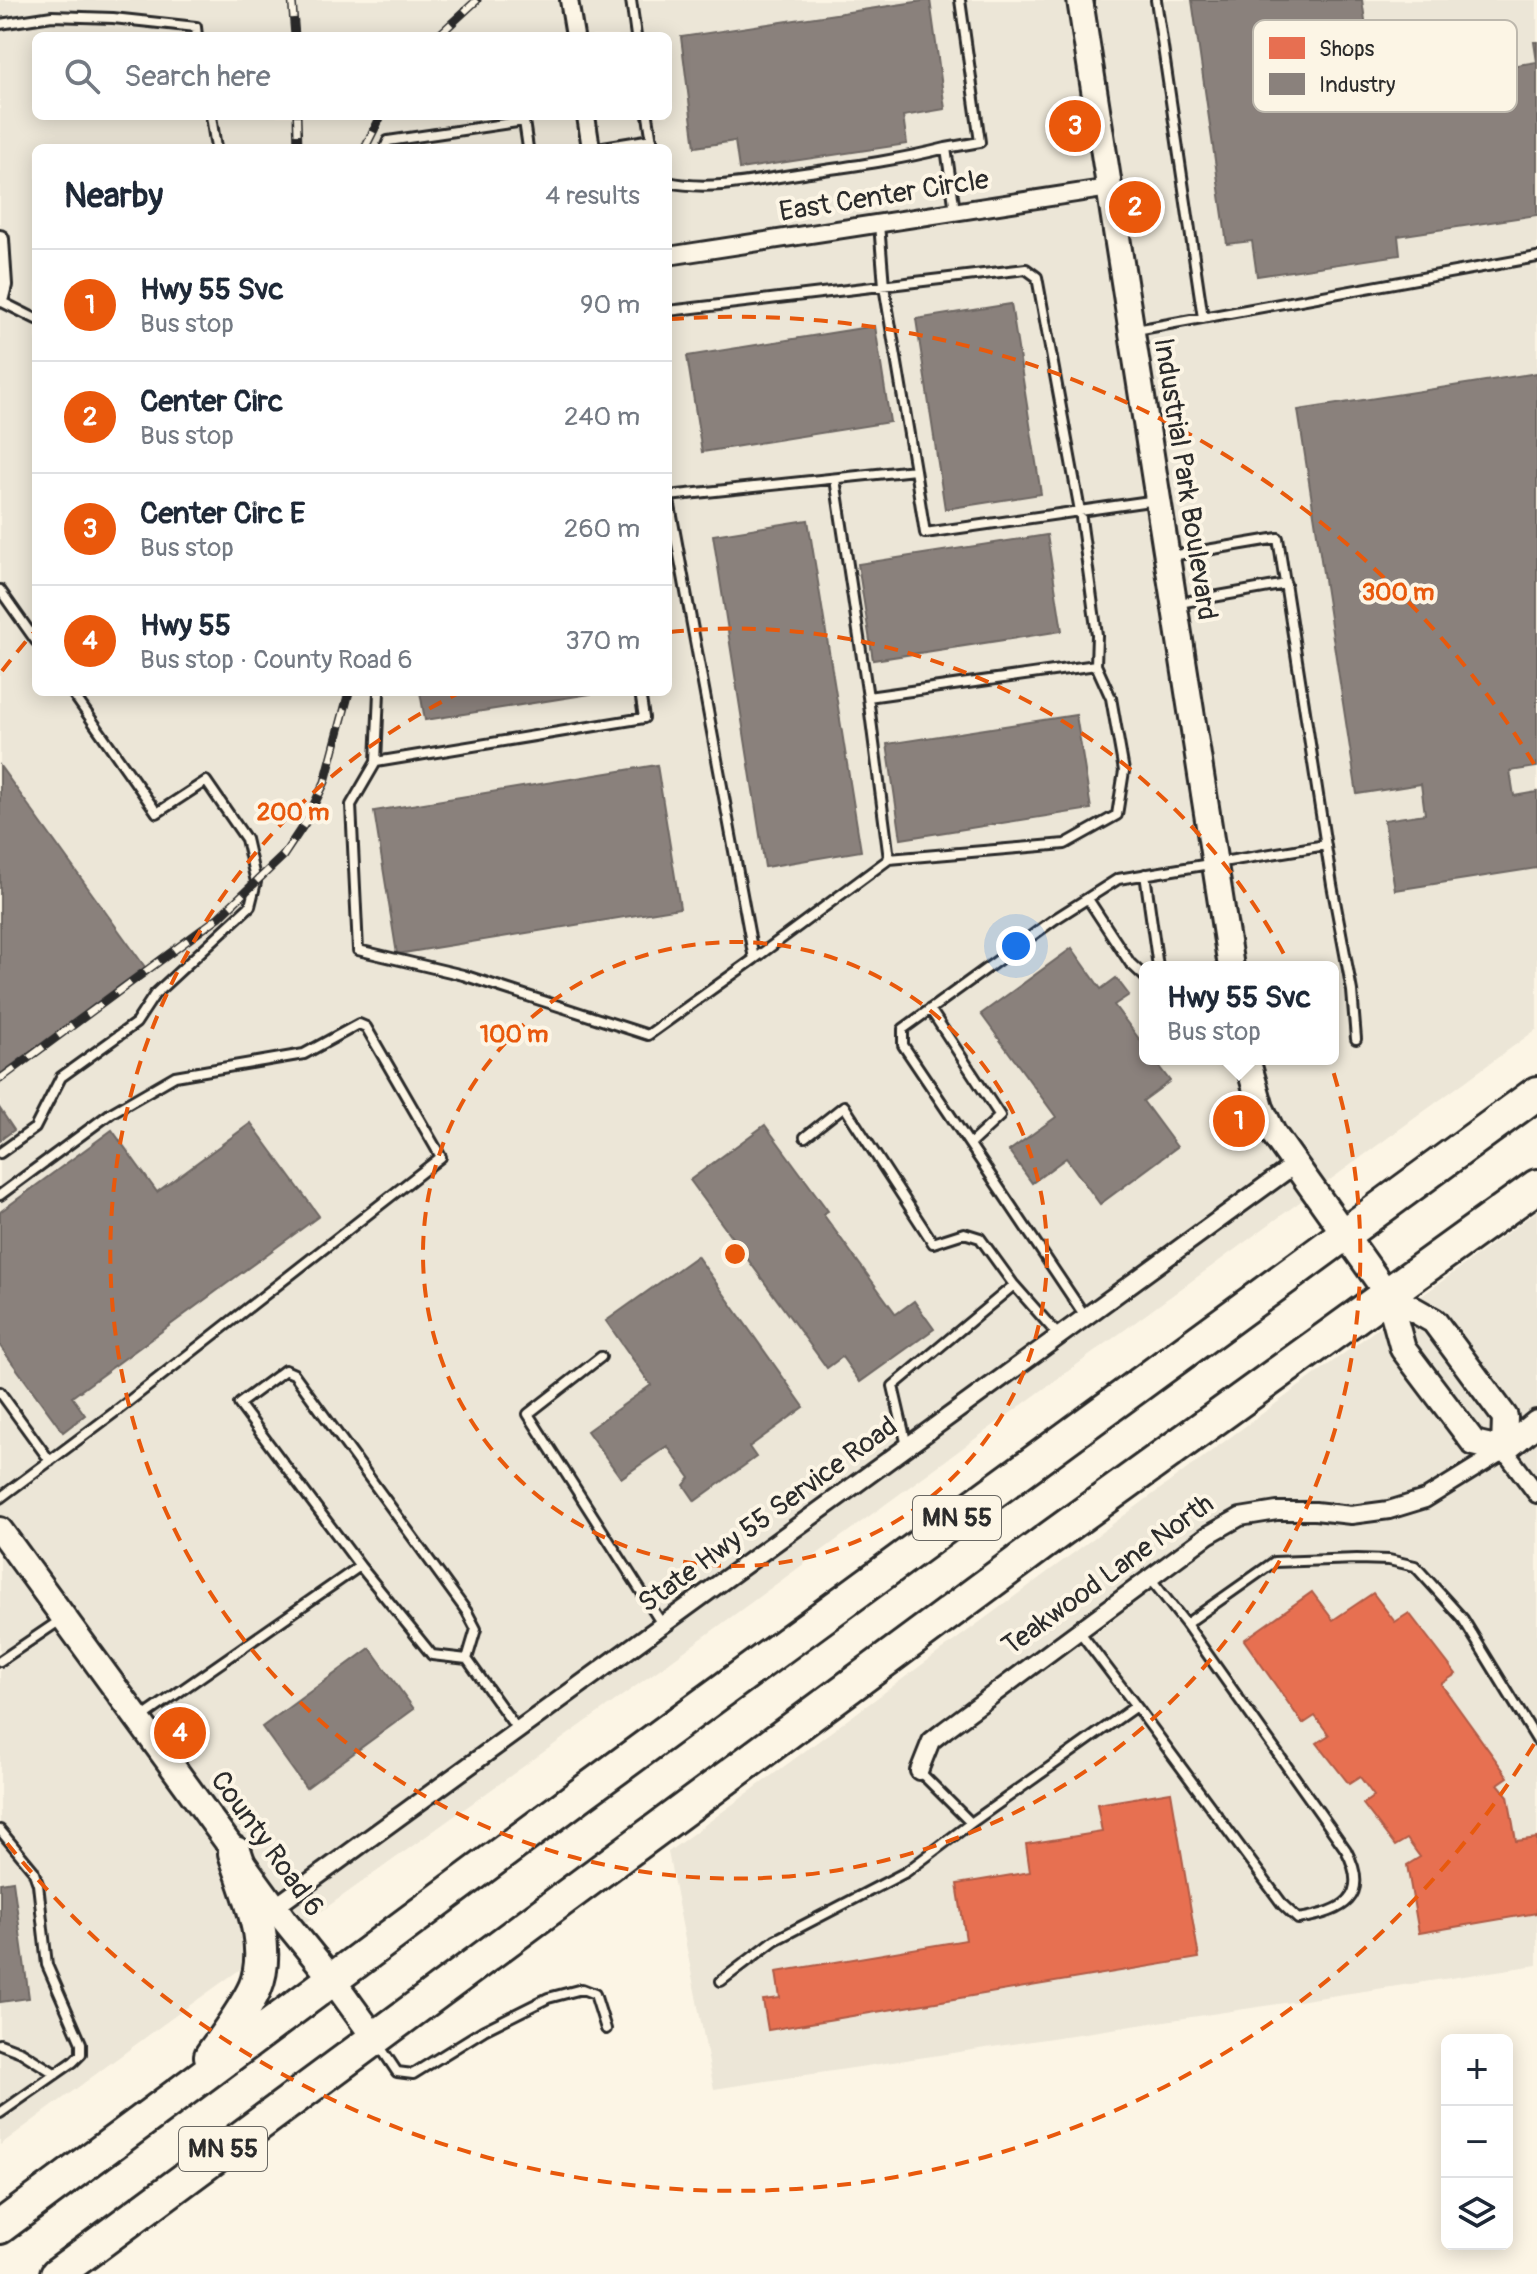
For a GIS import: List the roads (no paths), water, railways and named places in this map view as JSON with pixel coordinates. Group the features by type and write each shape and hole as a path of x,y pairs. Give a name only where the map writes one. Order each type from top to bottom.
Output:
{"highway":[{"name":"MN 55","path":"0,2227 332,1979 1537,1093"},
{"name":"MN 55","path":"57,2274 1050,1538 1537,1186"},
{"path":"191,2084 256,1986 261,1961 260,1937 235,1853"}],"street":[{"path":"569,0 574,32"},
{"name":"Industrial Park Boulevard","path":"1080,0 1230,961"},
{"path":"587,120 590,144"},
{"name":"East Center Circle","path":"672,255 1109,188"},
{"path":"0,239 3,285 0,299"},
{"path":"1249,1065 1261,1108 1294,1165 1388,1295 1403,1349 1474,1443 1504,1450"},
{"name":"State Hwy 55 Service Road","path":"275,1907 1294,1165"},
{"path":"1388,1295 1434,1321 1505,1417 1504,1450 1537,1494"},
{"name":"Teakwood Lane North","path":"919,1771 931,1741 1208,1535 1240,1517 1277,1511 1351,1515 1389,1510 1425,1499 1504,1450 1537,1423"},
{"name":"County Road 6","path":"0,1530 235,1853 374,2037"}],"lane":[{"path":"631,0 635,32"},
{"path":"672,183 743,182 914,156 980,142 960,0"},
{"path":"1156,0 1203,318"},
{"path":"0,24 52,16 113,18 196,27 197,32"},
{"path":"212,120 215,144"},
{"path":"649,120 653,143"},
{"path":"387,144 388,141 524,121 527,144"},
{"path":"946,148 955,211"},
{"path":"879,223 884,286 925,533 1158,500"},
{"path":"1131,331 1537,257"},
{"path":"379,696 376,762 351,805 358,950 463,975 648,1035 889,859 1065,844 1117,815 1124,771 1111,698 1096,665 1097,635 1080,511 1037,277 1026,269 672,311"},
{"path":"0,299 32,317"},
{"path":"672,496 915,470"},
{"path":"835,479 889,859"},
{"path":"672,518 754,959"},
{"path":"1166,556 1278,538 1352,991 1356,1039"},
{"path":"1174,604 1286,584"},
{"path":"0,590 32,635"},
{"path":"868,697 1096,665"},
{"path":"0,1153 35,1128 61,1077 136,1023 155,994 250,906 256,882 246,839 206,781 157,813 75,696"},
{"path":"376,762 644,718 641,696"},
{"path":"1085,1316 903,1045 903,1029 1118,879 1326,845"},
{"path":"1145,874 1157,961"},
{"path":"1088,899 1130,963 1139,971"},
{"path":"930,1009 1000,1116 970,1144"},
{"path":"0,1195 111,1113 175,1076 304,1054 359,1024 366,1027 441,1157 0,1498"},
{"path":"805,1137 844,1106 933,1243 964,1233 980,1238 1014,1285 1059,1336"},
{"path":"907,1446 893,1386 1014,1285"},
{"path":"601,1357 528,1414 662,1624"},
{"path":"467,1659 476,1629 467,1612 294,1374 285,1370 239,1404 360,1566 432,1655 467,1659 517,1729"},
{"path":"0,1392 50,1461"},
{"path":"1186,1624 1274,1562 1357,1559 1389,1560 1415,1566 1463,1619 1537,1740"},
{"path":"138,1720 360,1566"},
{"path":"1079,1631 1283,1905 1298,1919 1343,1907 1356,1890 1356,1868 1346,1850 1150,1578"},
{"path":"0,1661 64,1618"},
{"path":"721,1981 775,1940 906,1872 1136,1706"},
{"path":"919,1771 971,1823"},
{"path":"0,1830 33,1870 38,1884 47,1965 81,2043 81,2054 0,2113"},
{"path":"374,2037 397,2072 413,2074 484,2030 548,1998 582,1989 595,1994 606,2029"},
{"path":"0,2044 21,2052 56,2074"}],"railway":[{"path":"292,0 295,32"},
{"path":"442,32 477,0"},
{"path":"297,120 298,144"},
{"path":"367,144 379,120"},
{"path":"0,1079 219,917 283,856 305,823 325,782 348,696"}],"place":[{"name":"Center Circ E","path":"1075,126"},
{"name":"Center Circ","path":"1135,207"},
{"name":"Hwy 55 Svc","path":"1239,1121"},
{"name":"Hwy 55","path":"180,1733"}]}
